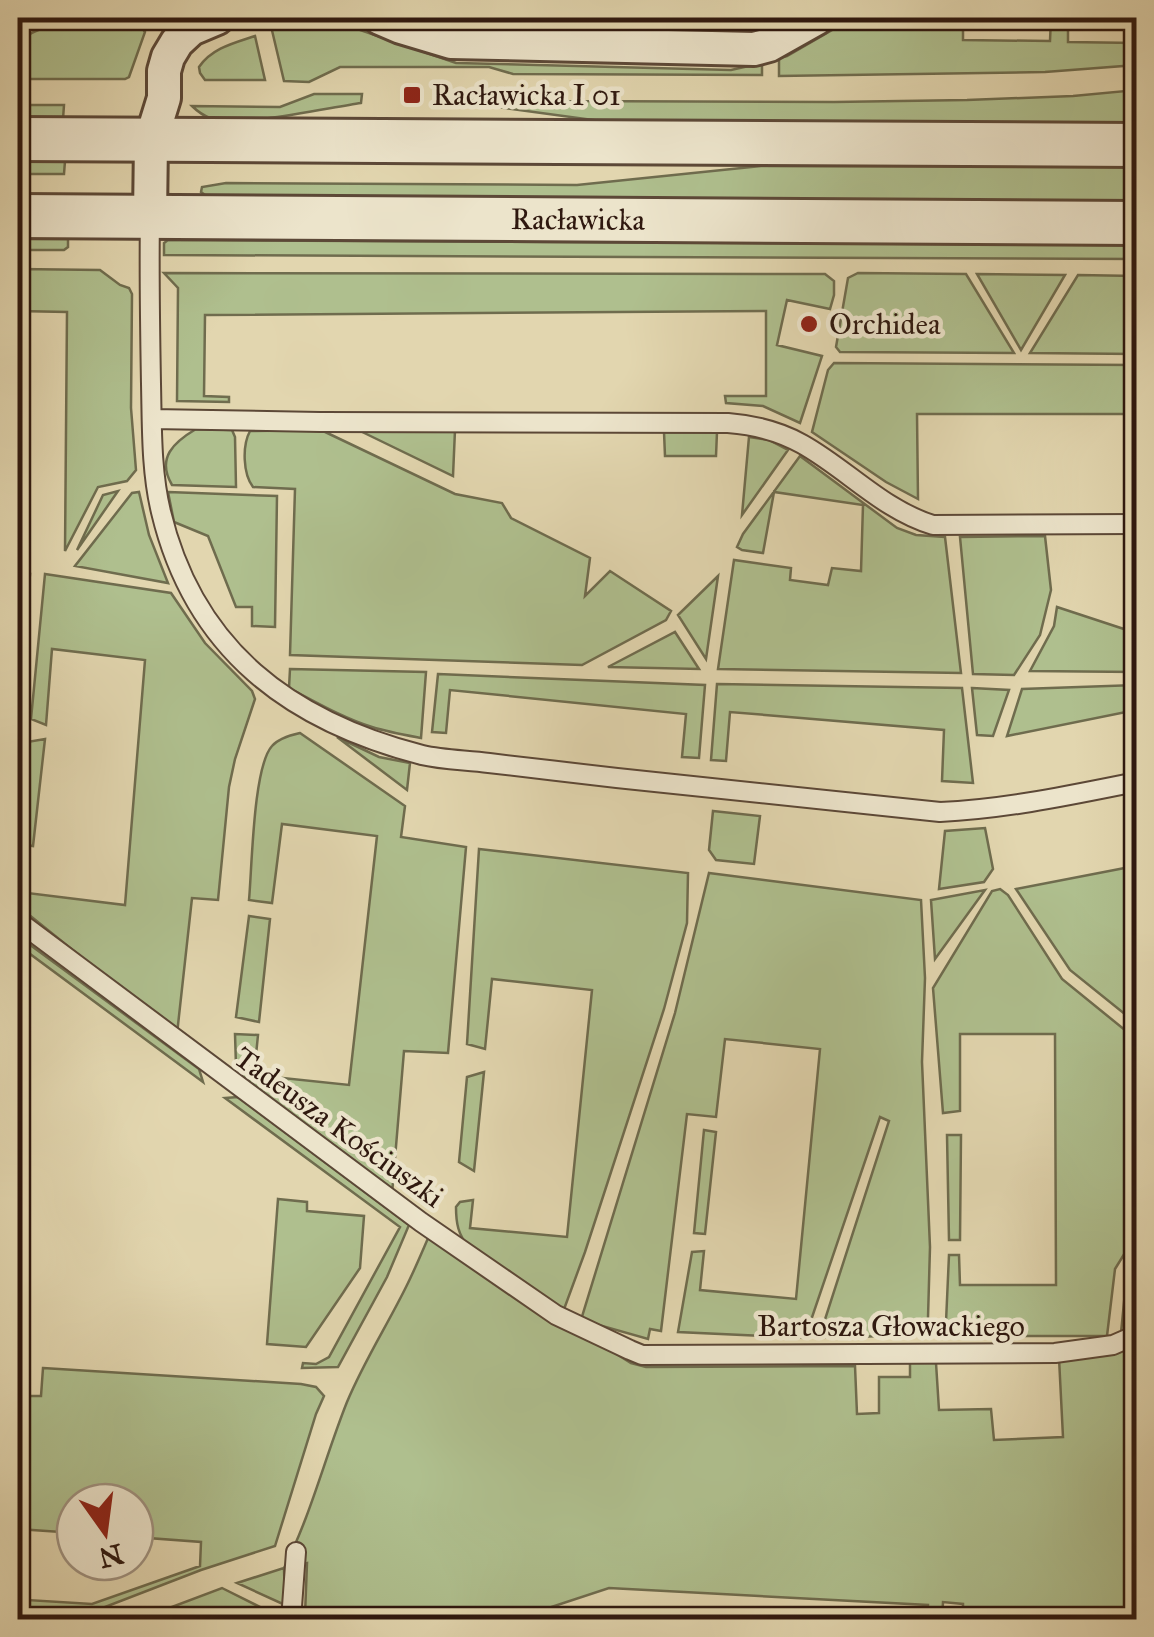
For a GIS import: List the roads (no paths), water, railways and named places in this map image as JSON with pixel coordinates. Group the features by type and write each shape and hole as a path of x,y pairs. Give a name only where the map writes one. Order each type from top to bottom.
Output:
{"street":[{"path":"150,217 151,140 164,98 168,57 190,29 217,18"},
{"path":"380,18 451,42 754,49 769,45 817,18"},
{"path":"18,139 1136,144"},
{"name":"Racławicka","path":"18,216 1136,223"}],"lane":[{"path":"150,217 152,418 160,510 171,545 194,598 223,641 261,680 320,718 425,756 940,812 1060,797 1136,782"},
{"path":"152,418 740,424 801,443 896,510 933,525 1136,524"},
{"name":"Tadeusza Kościuszki","path":"18,921 421,1222 556,1314 642,1355"},
{"name":"Bartosza Głowackiego","path":"642,1355 1064,1352 1113,1346 1136,1335"},
{"path":"291,1620 296,1552"}],"place":[{"name":"Racławicka I 01","path":"412,95"},
{"name":"Orchidea","path":"809,324"}]}
